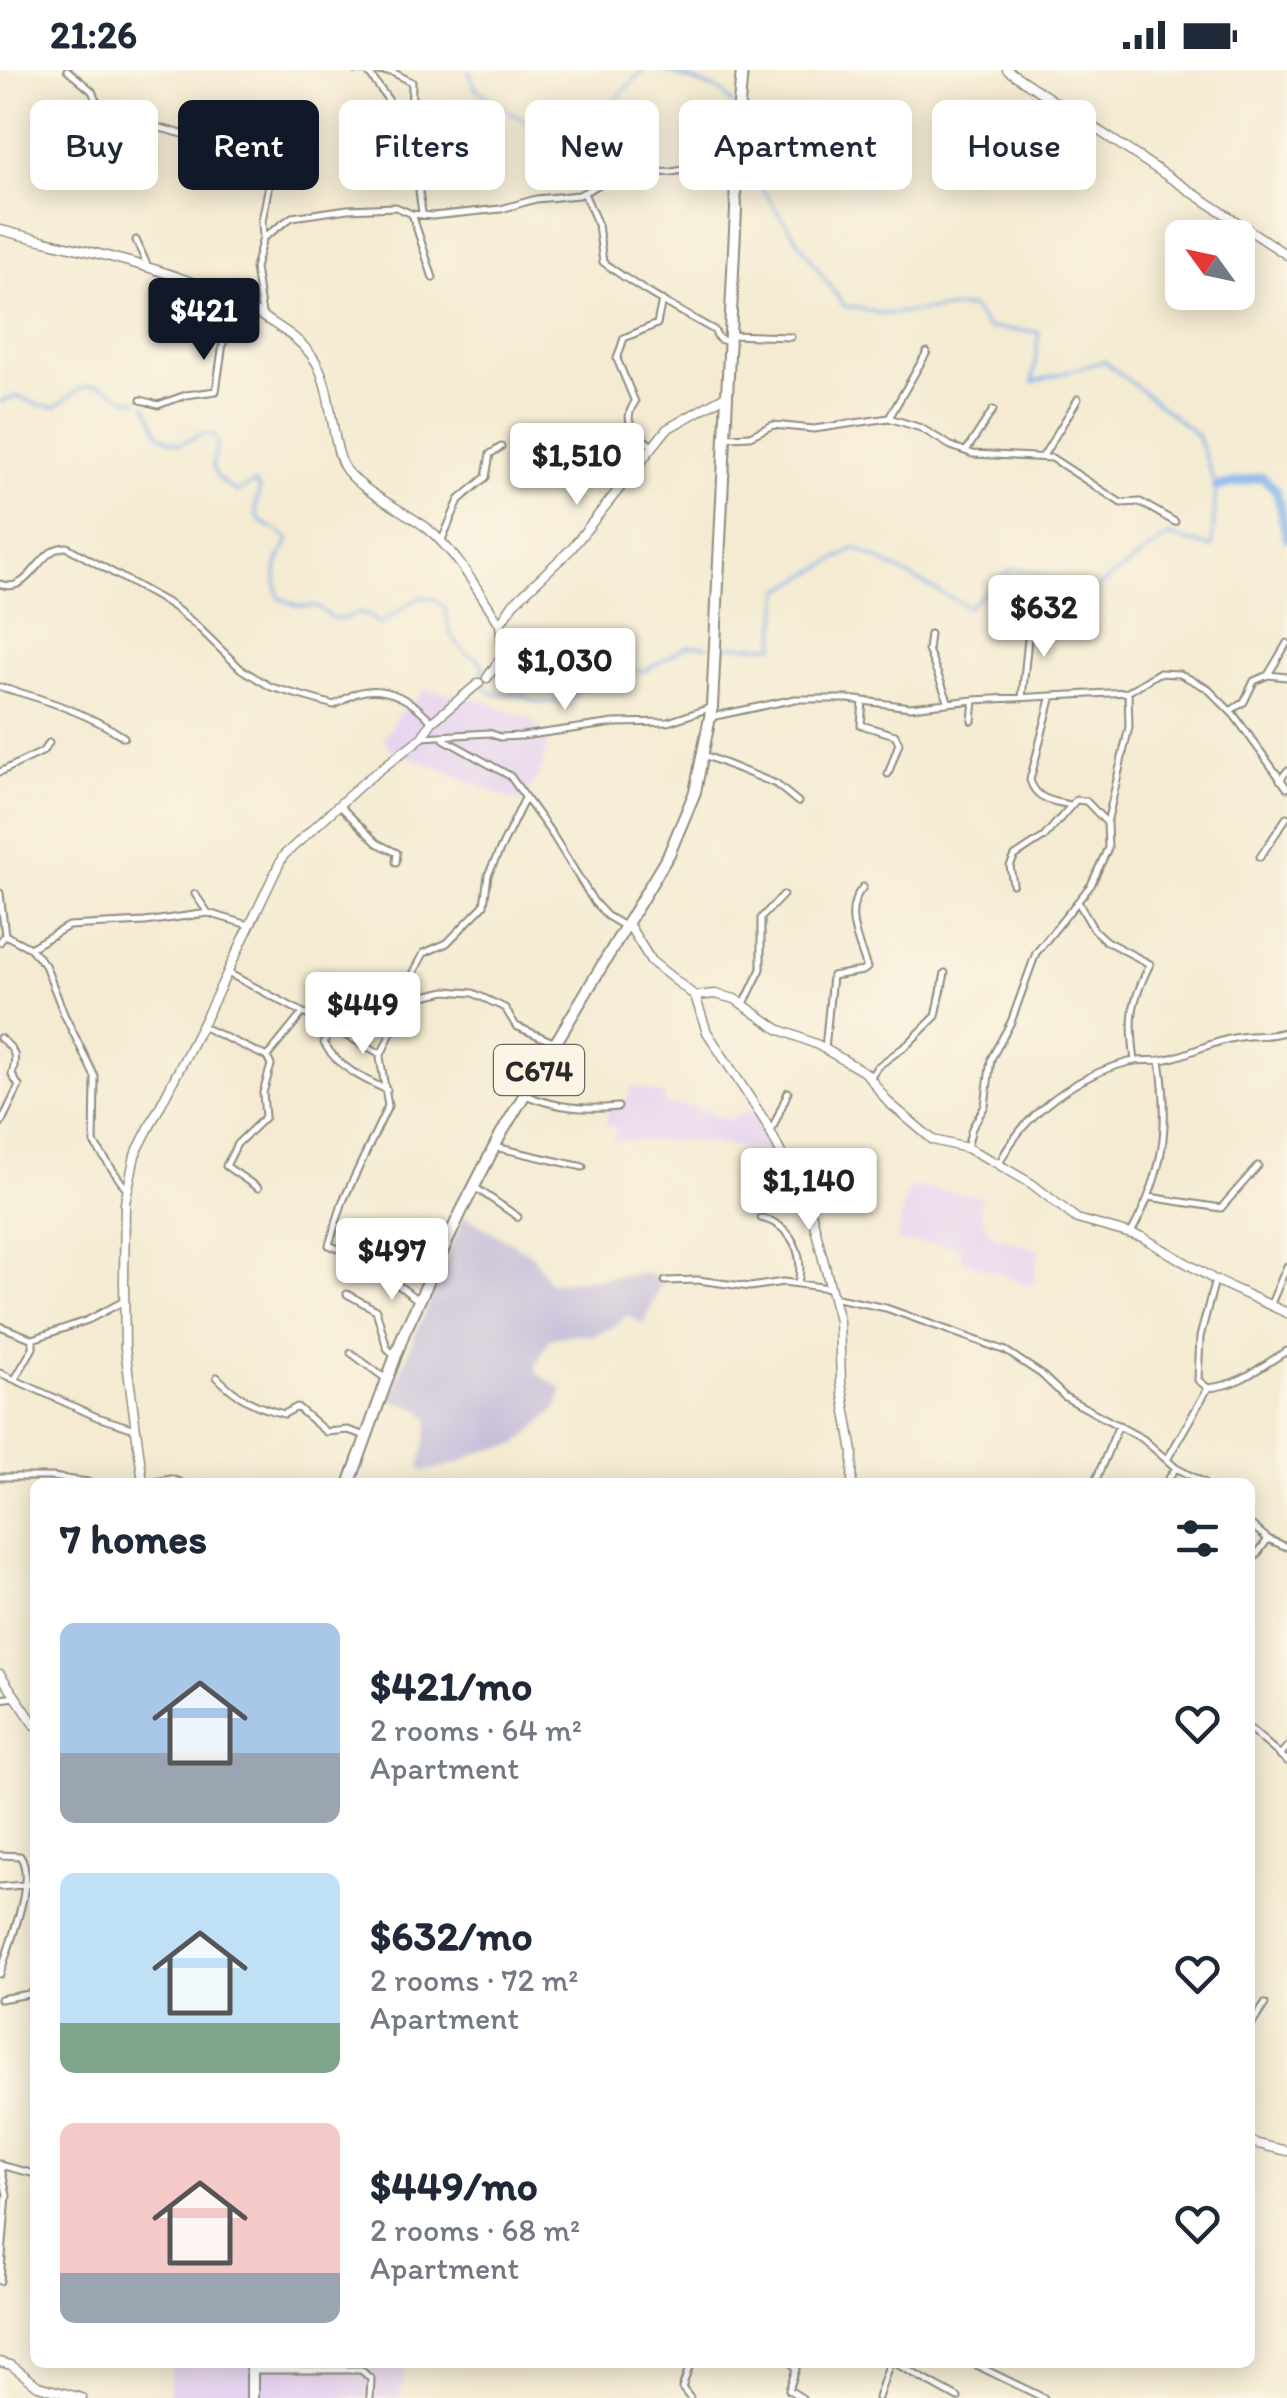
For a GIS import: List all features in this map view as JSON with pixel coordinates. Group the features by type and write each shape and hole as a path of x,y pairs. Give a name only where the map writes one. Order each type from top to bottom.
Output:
{"main road":[{"name":"C674","path":"739,100 742,70"},
{"name":"C674","path":"351,1478 395,1356 474,1186 669,854 695,792 710,711 735,190"},
{"path":"252,2368 252,2398"}],"street":[{"path":"66,70 92,92 104,118 134,121 217,144 266,172 270,186 255,268 262,317"},
{"path":"355,70 392,72 411,80 411,100"},
{"path":"1006,70 1287,255"},
{"path":"368,72 388,100"},
{"path":"263,238 292,218 323,212 396,207 412,214 445,216 584,193 619,174 679,171"},
{"path":"419,190 422,214"},
{"path":"584,193 598,225 600,260 627,282 714,330 719,339 791,337"},
{"path":"412,214 433,278"},
{"path":"0,230 190,280 240,302 302,345 318,365 328,389 340,458 346,470 441,542 458,560 500,624 503,655 483,680 432,722 422,738 283,856 135,1155 126,1189 124,1301 141,1478"},
{"path":"136,240 148,267"},
{"path":"651,444 634,432 628,422 635,402 622,377 617,354 628,334 657,324 662,300"},
{"path":"141,400 158,405 216,390 222,344 240,302"},
{"path":"890,418 927,352"},
{"path":"500,624 513,604 571,548 651,444 681,418 726,394"},
{"path":"1042,456 1078,398"},
{"path":"966,451 993,410"},
{"path":"724,437 750,436 774,425 814,428 890,418 921,428 966,451 995,456 1042,456 1056,461 1121,503 1140,502 1175,522"},
{"path":"441,542 459,500 486,477 490,454 500,447"},
{"path":"1,585 19,584 54,549 67,546 189,618 241,669 272,687 334,705 358,693 382,692 410,698 432,722"},
{"path":"1022,698 1030,619"},
{"path":"930,634 928,650 949,703"},
{"path":"1268,675 1287,643"},
{"path":"422,738 489,733 522,736 614,724 674,722 710,711 795,699 910,707 1128,692 1158,673 1180,674 1207,688 1230,711 1287,788"},
{"path":"1230,711 1244,702 1254,681 1268,675 1287,678"},
{"path":"0,687 49,701 124,737"},
{"path":"967,1148 972,1128 985,1106 991,1059 1011,1022 1036,954 1097,875 1108,848 1107,822 1126,746 1128,692"},
{"path":"1051,698 1030,780 1040,797 1071,805"},
{"path":"972,721 974,700"},
{"path":"863,701 861,725 894,735 899,743 888,774"},
{"path":"441,737 506,772 552,834 594,902 607,916 626,924 651,962 694,996 712,1041 771,1132 812,1216 840,1328 841,1383 853,1452 852,1478"},
{"path":"0,772 42,752 49,742"},
{"path":"704,756 776,784 798,802"},
{"path":"1280,780 1287,771"},
{"path":"419,1301 367,1262 330,1246 340,1209 388,1106 381,1054 406,1000 414,972 424,953 446,943 484,905 488,875 526,798"},
{"path":"1012,884 1010,866 1015,856 1044,837 1080,799 1086,800 1107,822"},
{"path":"339,805 377,843 398,853 396,862"},
{"path":"1260,857 1287,816"},
{"path":"825,1049 832,976 866,968 851,913 862,886"},
{"path":"0,894 5,935 0,942"},
{"path":"195,894 208,913"},
{"path":"744,1004 760,970 762,918 782,895"},
{"path":"1078,902 1094,930 1117,949 1150,964 1130,1016 1135,1061"},
{"path":"30,948 68,926 145,922 208,913 250,925"},
{"path":"5,935 30,948 45,964 64,1014 93,1069 94,1143 126,1189"},
{"path":"228,973 381,1054"},
{"path":"870,1078 877,1067 936,1016 945,973"},
{"path":"406,1000 446,991 473,993 506,1008 516,1026 556,1044"},
{"path":"694,996 715,994 744,1004 778,1029 864,1071 888,1102 930,1138 967,1148 999,1164 1076,1219 1131,1233 1159,1245 1216,1280 1287,1313"},
{"path":"266,1057 302,1014"},
{"path":"202,1026 266,1057 270,1064 263,1094 265,1117 237,1144 226,1166 258,1188"},
{"path":"330,1026 324,1044 328,1051 364,1080 387,1090"},
{"path":"999,1164 1016,1133 1051,1101 1104,1072 1231,1038 1287,1031"},
{"path":"0,1038 17,1056 12,1075 19,1086 0,1125"},
{"path":"1131,1233 1148,1197 1165,1136 1160,1060"},
{"path":"771,1132 788,1092"},
{"path":"525,1095 549,1105 571,1108 618,1107"},
{"path":"494,1147 583,1167"},
{"path":"1148,1197 1221,1208 1258,1166"},
{"path":"474,1186 518,1217"},
{"path":"761,1218 781,1225 793,1242 801,1262 798,1283"},
{"path":"1270,1306 1287,1266"},
{"path":"664,1281 698,1280 750,1287 798,1283 886,1308 994,1346 1040,1374 1065,1397 1119,1425 1168,1458 1176,1468 1196,1478"},
{"path":"1208,1388 1196,1376 1200,1368 1200,1338 1216,1280"},
{"path":"347,1294 376,1310 386,1348 395,1356"},
{"path":"0,1326 33,1339 88,1320 124,1301"},
{"path":"15,1379 33,1348 33,1339"},
{"path":"1168,1458 1208,1388 1248,1378 1287,1351"},
{"path":"351,1352 386,1379"},
{"path":"0,1373 135,1429"},
{"path":"217,1377 234,1394 256,1406 284,1414 297,1407 326,1432 348,1430 366,1436"},
{"path":"1097,1478 1119,1425"},
{"path":"1169,1478 1176,1468"},
{"path":"0,1477 59,1478"},
{"path":"1255,1528 1287,1547"},
{"path":"1255,1557 1268,1539"},
{"path":"0,1674 30,1718"},
{"path":"0,1699 16,1697"},
{"path":"1255,1733 1287,1760"},
{"path":"1280,1755 1287,1747"},
{"path":"0,1855 20,1856 24,1860 26,1885 0,1974"},
{"path":"0,1886 30,1885"},
{"path":"0,2000 30,1994"},
{"path":"1255,2019 1265,2004"},
{"path":"1255,2143 1287,2152"},
{"path":"0,2281 6,2194 0,2164 30,2173"},
{"path":"0,2362 11,2365 38,2386 82,2398"},
{"path":"306,2368 361,2370 371,2379 370,2398"},
{"path":"690,2368 682,2388 690,2398"},
{"path":"795,2368 789,2390 802,2398"},
{"path":"878,2398 890,2368"},
{"path":"903,2368 958,2398"},
{"path":"982,2368 1044,2398"}],"shaded area":[{"path":"426,689 488,702 534,721 548,744 542,770 520,803 390,748 384,738 398,715"},
{"path":"631,1087 664,1094 665,1105 693,1106 727,1120 751,1110 771,1138 774,1152 695,1141 613,1141 616,1127 605,1124 609,1106 626,1100"},
{"path":"909,1186 983,1196 979,1207 990,1234 1039,1250 1033,1286 962,1260 959,1246 896,1242"},
{"path":"464,1216 533,1255 549,1283 647,1273 662,1282 644,1325 627,1315 594,1336 573,1334 550,1339 536,1373 561,1388 558,1407 518,1444 477,1453 459,1463 424,1472 420,1468 430,1419 419,1409 389,1400"},
{"path":"171,2368 405,2368 400,2398 168,2398"}],"waterway":[{"path":"469,70 475,88 568,150 643,70"},
{"path":"663,70 721,91 729,100"},
{"path":"717,646 775,646 781,590 856,548 968,607 1013,567 1095,589 1168,536 1212,547 1216,487 1197,435 1104,361 1033,382 1039,332 988,328 970,307 883,314 843,305 763,190"},
{"path":"0,402 17,396 56,407 80,389 94,385 138,400"},
{"path":"145,404 159,433 170,441 180,444 213,434 218,442 212,466 218,478 236,492 255,483 260,489 256,502 258,517 289,540 277,565 279,598 299,606 316,606 332,618 343,619 357,613 379,624 420,597 434,599 445,607 451,636 468,655 479,659 484,668 480,677 491,693 540,702 562,700 607,668 623,677 637,669 643,672 687,646 709,646"},
{"path":"1216,487 1262,477 1276,490 1287,538"}]}
